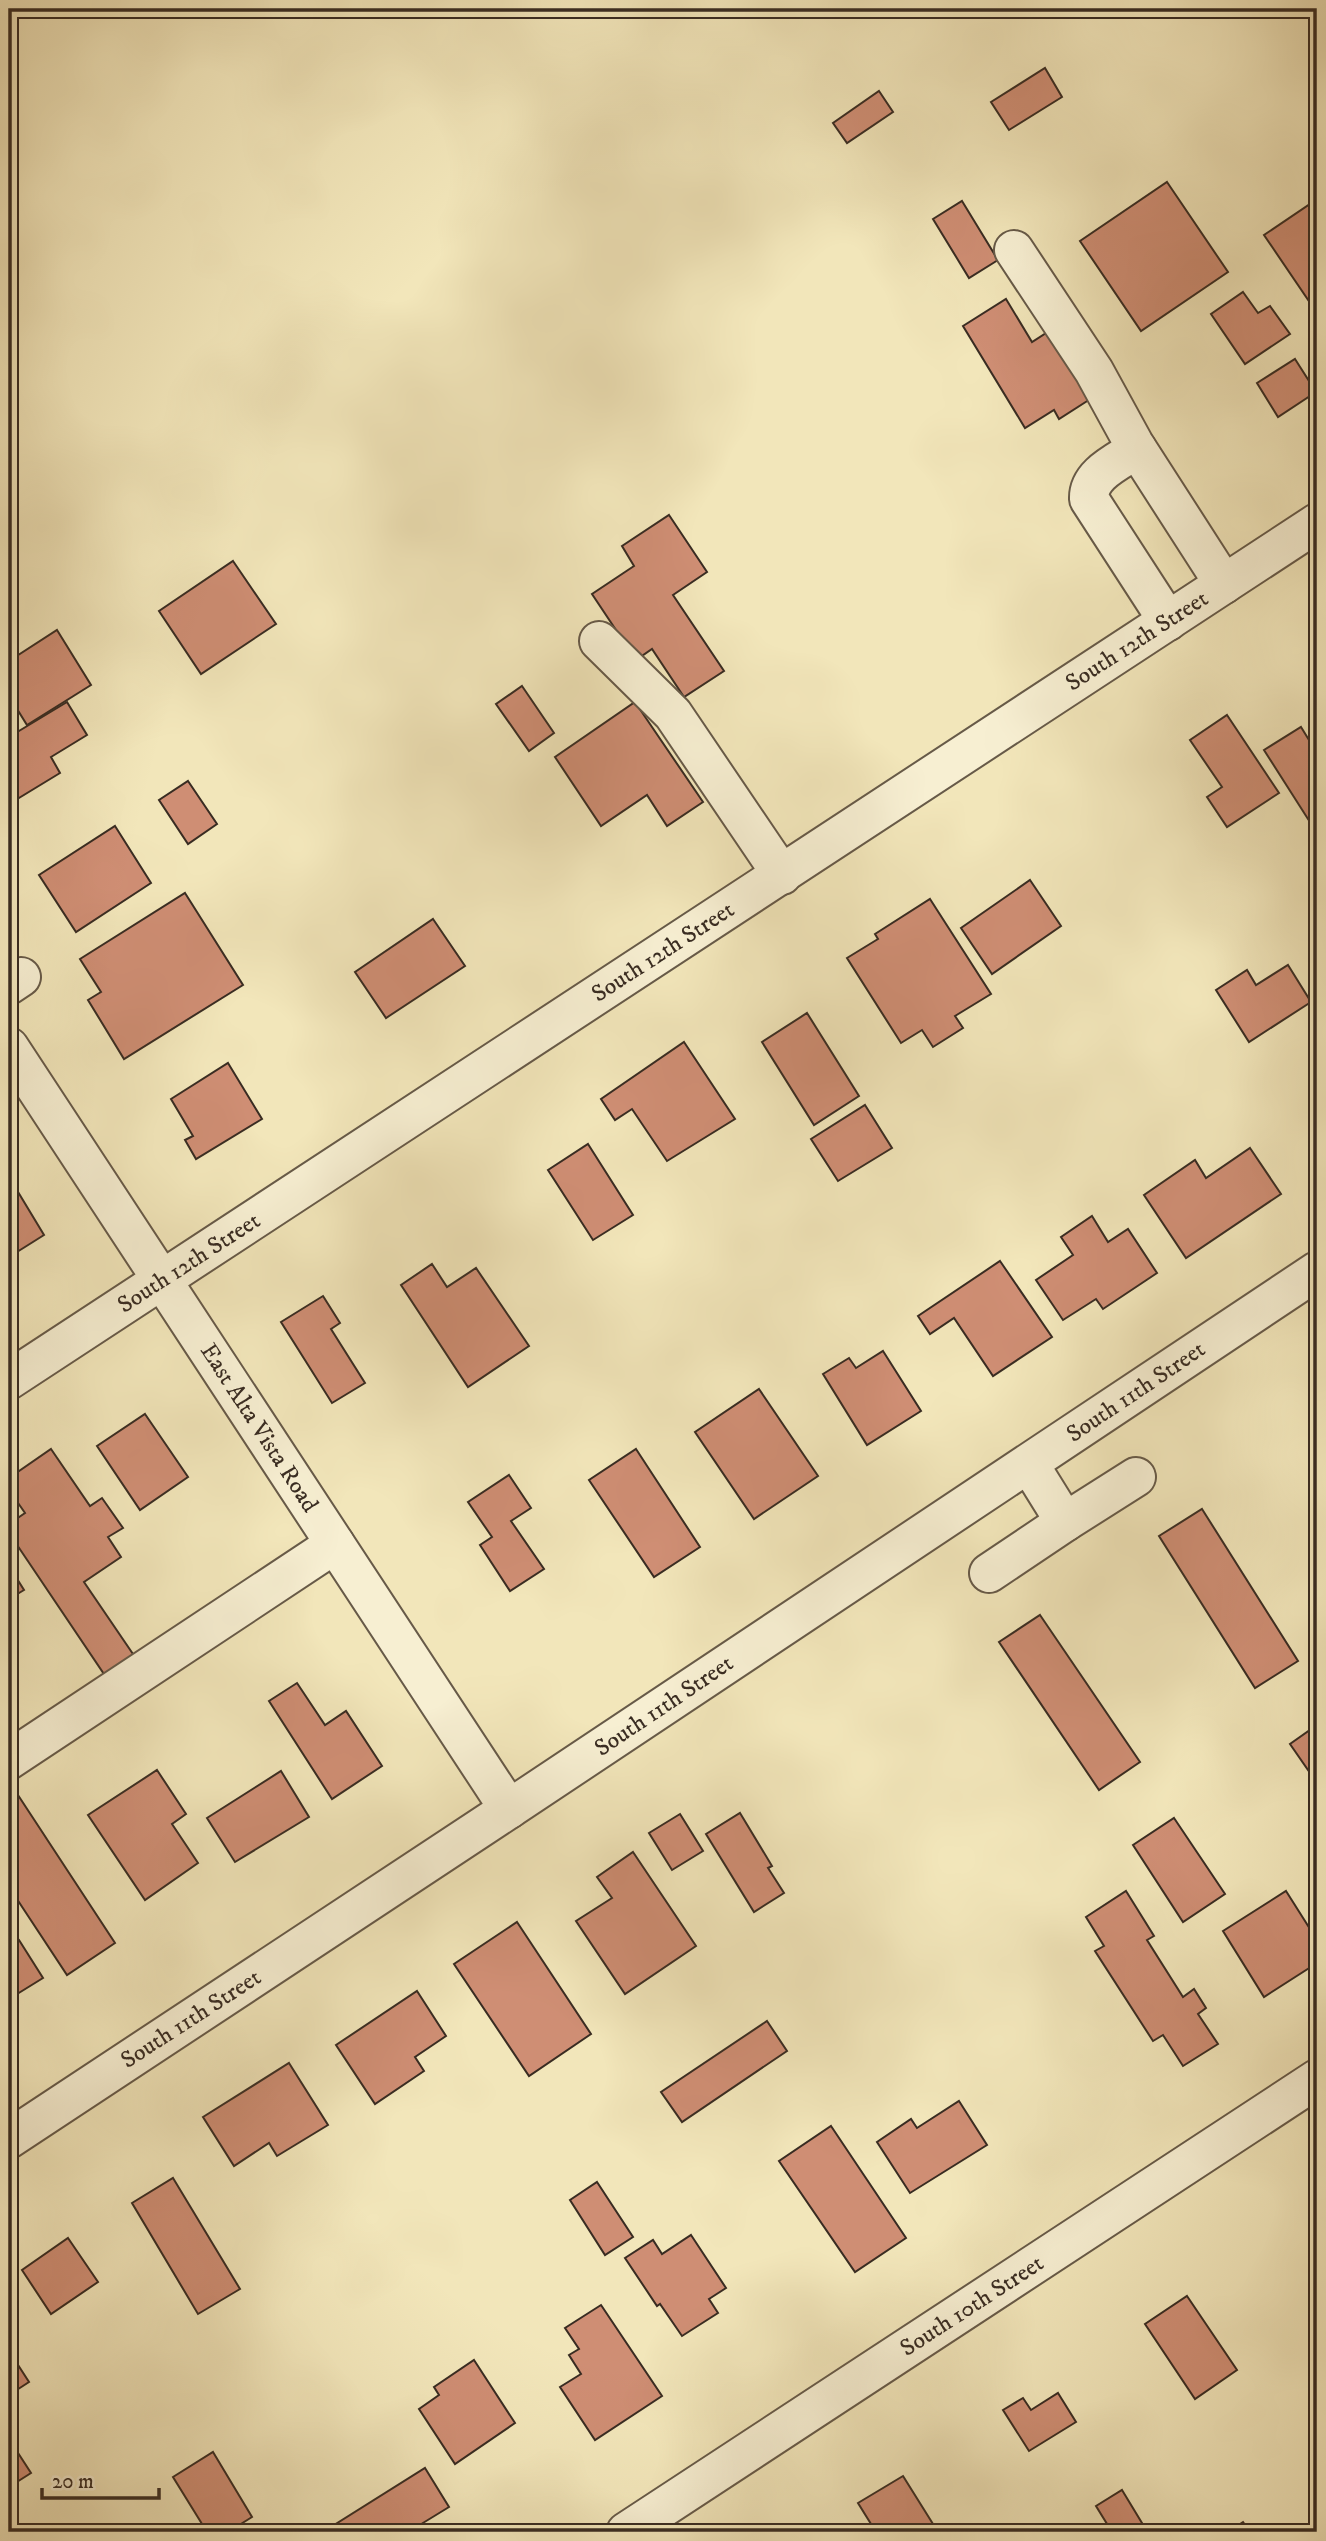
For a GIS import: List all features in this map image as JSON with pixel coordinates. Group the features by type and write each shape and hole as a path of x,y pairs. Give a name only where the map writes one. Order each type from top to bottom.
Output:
{"street":[{"path":"1014,250 1094,371 1137,449 1224,584"},
{"path":"1137,449 1094,480 1089,489 1089,499 1168,621"},
{"name":"South 12th Street","path":"9,1380 1317,523"},
{"path":"599,641 673,714 782,875"},
{"name":"East Alta Vista Road","path":"9,1047 509,1810"},
{"name":"South 11th Street","path":"9,2139 509,1810 1317,1271"},
{"path":"1029,1464 1065,1522"},
{"path":"989,1573 1136,1477"},
{"path":"9,1760 335,1544"},
{"name":"South 10th Street","path":"626,2532 1317,2079"}],"building":[{"path":"1045,68 1062,97 1009,130 991,102"},
{"path":"879,91 893,112 847,143 833,123"},
{"path":"1167,182 1228,272 1141,331 1080,241"},
{"path":"962,201 998,260 969,278 933,219"},
{"path":"1313,202 1317,208 1317,313 1264,235"},
{"path":"1243,292 1258,313 1270,306 1290,334 1245,364 1211,314"},
{"path":"1006,299 1032,342 1054,328 1095,396 1059,419 1054,410 1025,428 963,326"},
{"path":"1295,359 1316,392 1278,417 1257,383"},
{"path":"669,515 707,572 673,595 724,671 684,697 652,649 636,660 592,594 634,566 622,546"},
{"path":"233,561 276,624 201,674 159,611"},
{"path":"57,630 91,685 27,725 9,696 9,661"},
{"path":"522,686 554,733 529,751 496,704"},
{"path":"67,702 87,735 51,757 60,773 9,804 9,737"},
{"path":"635,702 703,802 667,826 647,795 601,826 555,757"},
{"path":"1227,715 1279,793 1227,827 1207,797 1222,787 1190,740"},
{"path":"1301,727 1317,753 1315,830 1264,750"},
{"path":"188,781 217,824 188,844 159,800"},
{"path":"115,826 151,883 76,932 39,875"},
{"path":"1030,880 1061,926 992,974 961,928"},
{"path":"185,893 243,985 124,1059 88,1000 101,992 80,959"},
{"path":"930,899 991,994 955,1016 963,1028 933,1047 922,1030 901,1043 847,958 878,939 875,934"},
{"path":"433,919 465,966 386,1018 355,972"},
{"path":"1288,965 1311,1002 1249,1042 1216,990 1247,970 1256,985"},
{"path":"807,1013 859,1096 814,1125 762,1042"},
{"path":"684,1042 735,1119 667,1161 632,1109 615,1120 601,1099"},
{"path":"228,1063 262,1119 196,1159 185,1140 193,1136 171,1099"},
{"path":"865,1105 892,1148 838,1181 811,1139"},
{"path":"588,1144 633,1215 593,1240 548,1170"},
{"path":"1250,1148 1281,1194 1186,1258 1144,1195 1195,1160 1206,1178"},
{"path":"9,1177 44,1235 9,1257"},
{"path":"1092,1216 1108,1242 1128,1229 1157,1273 1103,1309 1096,1299 1063,1320 1036,1280 1073,1255 1061,1237"},
{"path":"1000,1261 1052,1337 993,1376 954,1318 930,1334 918,1316"},
{"path":"432,1264 447,1287 476,1268 529,1346 468,1387 401,1285"},
{"path":"323,1296 340,1323 331,1329 365,1383 332,1403 281,1322"},
{"path":"883,1351 921,1411 867,1445 823,1374 849,1358 856,1368"},
{"path":"759,1389 818,1476 754,1519 695,1432"},
{"path":"145,1414 188,1477 140,1510 97,1446"},
{"path":"51,1449 90,1506 102,1498 123,1528 108,1537 121,1557 84,1582 135,1657 106,1677 9,1533 9,1524 25,1513 9,1490 9,1478"},
{"path":"636,1449 700,1547 654,1577 589,1480"},
{"path":"509,1475 531,1508 511,1521 544,1569 510,1591 480,1545 492,1537 468,1502"},
{"path":"1202,1509 1298,1661 1255,1688 1159,1536"},
{"path":"9,1566 24,1590 9,1599"},
{"path":"1040,1615 1140,1762 1099,1790 999,1642"},
{"path":"297,1683 325,1725 346,1711 382,1766 332,1799 269,1701"},
{"path":"1317,1725 1317,1783 1290,1744"},
{"path":"157,1770 186,1814 172,1824 198,1863 145,1900 88,1815"},
{"path":"281,1771 309,1817 235,1862 207,1818"},
{"path":"14,1789 115,1943 67,1975 9,1887 9,1792"},
{"path":"740,1813 772,1866 768,1868 784,1893 754,1912 706,1834"},
{"path":"680,1814 703,1851 672,1870 649,1833"},
{"path":"1174,1818 1225,1894 1183,1922 1133,1845"},
{"path":"633,1852 696,1946 625,1994 576,1921 612,1898 597,1877"},
{"path":"1126,1891 1154,1936 1147,1940 1183,1997 1194,1989 1206,2008 1198,2014 1218,2044 1183,2066 1163,2035 1153,2041 1095,1951 1104,1946 1086,1917"},
{"path":"1286,1891 1317,1940 1317,1963 1264,1997 1223,1931"},
{"path":"517,1922 591,2034 529,2076 454,1964"},
{"path":"19,1940 43,1978 9,1999 9,1946"},
{"path":"417,1991 446,2036 415,2057 424,2071 375,2104 336,2045"},
{"path":"767,2021 787,2051 682,2122 661,2092"},
{"path":"289,2063 328,2125 277,2156 269,2143 234,2166 203,2117"},
{"path":"959,2101 987,2145 910,2193 877,2142 911,2119 917,2128"},
{"path":"831,2126 906,2238 855,2272 779,2161"},
{"path":"173,2178 240,2289 198,2314 132,2203"},
{"path":"597,2182 633,2237 605,2255 570,2200"},
{"path":"691,2235 726,2288 709,2299 718,2313 682,2336 660,2304 657,2306 625,2258 653,2240 662,2254"},
{"path":"68,2238 98,2282 51,2314 22,2270"},
{"path":"1187,2296 1237,2370 1195,2399 1145,2324"},
{"path":"601,2305 662,2396 595,2440 560,2387 581,2374 569,2355 579,2349 565,2328"},
{"path":"9,2351 29,2382 9,2395"},
{"path":"474,2360 515,2423 455,2464 419,2409 439,2395 434,2387"},
{"path":"1058,2393 1076,2422 1029,2451 1003,2410 1023,2398 1031,2410"},
{"path":"9,2439 31,2473 9,2487"},
{"path":"213,2452 252,2517 228,2532 207,2532 173,2477"},
{"path":"425,2468 449,2507 418,2526 421,2532 323,2532"},
{"path":"903,2476 938,2532 876,2532 858,2503"},
{"path":"1122,2490 1145,2528 1139,2532 1112,2532 1096,2506"},
{"path":"1243,2522 1250,2532 1228,2532"}]}
